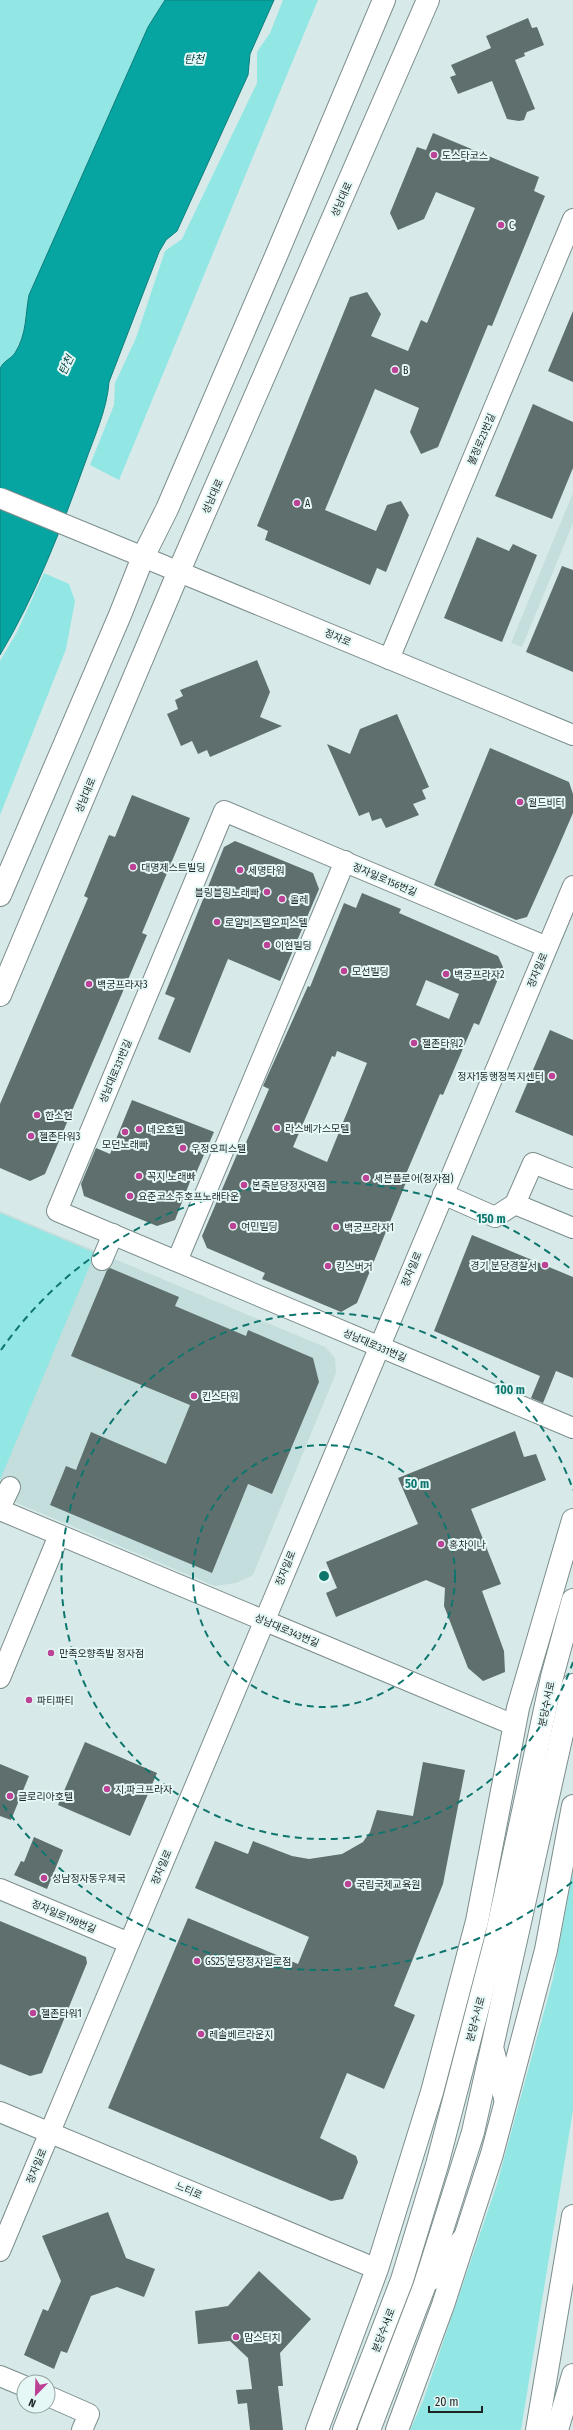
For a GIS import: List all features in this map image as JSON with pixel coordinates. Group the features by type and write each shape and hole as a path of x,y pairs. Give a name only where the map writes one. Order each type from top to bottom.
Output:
{"main road":[{"path":"0,895 120,615 143,557 174,495 384,0"},
{"name":"성남대로","path":"0,995 179,571 428,0"},
{"path":"317,2430 377,2269 432,2092 477,1921 514,1725 573,1520"},
{"name":"분당수서로","path":"344,2430 402,2280 437,2165 495,1942 552,1677 573,1600"},
{"path":"369,2430 424,2287 472,2132 573,1684"},
{"path":"397,2430 443,2305 492,2154 505,2098 546,1950 573,1806"},
{"path":"492,2046 505,2098"},
{"path":"537,2430 573,2216"},
{"path":"424,2287 464,2237"},
{"path":"557,2430 573,2375"}],"street":[{"name":"불정로23번길","path":"389,658 573,220"},
{"name":"정자로","path":"0,498 573,735"},
{"name":"정자일로156번길","path":"224,811 547,947"},
{"name":"성남대로331번길","path":"224,811 57,1211 573,1428"},
{"path":"178,1261 344,862"},
{"name":"정자일로","path":"0,2251 442,1194 573,886"},
{"path":"442,1194 495,1216 515,1204 533,1163 573,1179"},
{"path":"515,1204 573,1228"},
{"path":"102,1260 113,1234"},
{"path":"0,1509 10,1487"},
{"name":"성남대로343번길","path":"0,1509 514,1725"},
{"path":"0,1678 59,1535"},
{"name":"정자일로198번길","path":"0,1889 129,1943"},
{"name":"느티로","path":"0,2112 377,2269"},
{"path":"0,2376 16,2383"},
{"path":"56,2400 89,2414 82,2430"}],"shaded area":[{"path":"0,0 165,0 148,27 29,295 24,332 19,346 15,353 3,364 0,369"},
{"path":"283,0 318,0 119,480 90,465 114,405 115,383 136,338 165,251 182,239 257,83 257,52 270,33"},
{"path":"573,493 573,523 522,647 511,643"},
{"path":"44,573 69,584 75,601 66,649 0,815 0,661 17,632"},
{"path":"0,1211 325,1347 335,1358 336,1373 253,1575 236,1583 215,1586 0,1496"},
{"path":"0,1213 95,1253 0,1480"},
{"path":"573,1870 573,2110 521,2430 410,2430 423,2401 497,2184 553,1979"}],"water":[{"name":"탄천","path":"165,0 274,0 250,54 248,75 177,231 166,240 159,252 109,382 106,403 100,423 57,537 25,609 0,655 0,369 3,364 15,353 19,346 24,332 29,295 148,27"}],"building":[{"path":"528,18 532,28 537,27 544,45 524,53 525,56 515,60 535,109 527,112 524,120 519,121 507,119 492,81 458,94 450,77 456,75 451,65 491,48 486,36"},
{"path":"433,133 539,177 534,191 545,196 492,326 488,325 438,447 421,454 410,432 419,408 375,389 325,510 376,531 387,505 401,501 409,515 386,572 377,568 370,585 265,540 268,531 257,526 350,297 367,292 381,314 371,336 408,351 421,320 427,323 475,208 436,192 424,219 398,230 390,213 417,147 426,150"},
{"path":"573,311 573,382 548,371"},
{"path":"533,404 573,422 573,468 552,519 495,496"},
{"path":"477,537 509,551 513,544 537,555 502,642 444,618"},
{"path":"562,566 573,570 573,672 526,652"},
{"path":"257,660 270,692 260,717 282,726 210,757 207,750 198,754 192,741 181,746 167,714 178,709 175,700 183,696 180,690"},
{"path":"397,714 429,787 422,790 426,799 413,804 419,815 386,828 381,818 372,821 369,812 359,816 327,744 350,754 360,729"},
{"path":"490,748 569,782 573,794 573,813 527,917 516,920 434,885"},
{"path":"132,795 190,818 142,933 147,935 45,1174 30,1181 0,1168 0,1104 88,898 84,896 109,835 115,837"},
{"path":"235,841 313,873 319,889 280,981 228,959 190,1053 158,1039 175,998 165,994 224,847"},
{"path":"362,893 401,909 399,913 498,956 503,967 479,1025 474,1023 443,1095 440,1094 406,1174 409,1175 357,1303 341,1312 262,1279 265,1273 207,1248 202,1236 241,1145 244,1147 269,1089 263,1086 308,986 310,987 344,903 356,908","holes":["426,980 459,994 449,1019 416,1005","337,1051 367,1063 327,1162 293,1147 332,1056 335,1057"]},
{"name":"정자1동행정복지센터","path":"550,1030 573,1040 573,1136 515,1112"},
{"path":"132,1100 214,1132 193,1180 191,1179 175,1220 157,1226 84,1196 81,1184 96,1148 110,1154"},
{"path":"472,1235 573,1277 573,1378 556,1371 543,1403 531,1398 540,1376 434,1331"},
{"path":"110,1268 179,1297 175,1306 246,1336 248,1330 313,1358 319,1382 272,1494 248,1484 212,1573 50,1505 66,1466 76,1470 91,1432 166,1464 190,1405 71,1356 107,1270"},
{"path":"515,1431 524,1457 536,1454 546,1480 471,1509 501,1584 482,1591 504,1651 505,1672 483,1681 468,1668 444,1606 445,1588 426,1580 336,1617 326,1593 337,1588 326,1562 418,1524 398,1478"},
{"name":"지.파크프라자","path":"85,1742 157,1773 130,1836 58,1805"},
{"path":"423,1762 465,1770 443,1884 394,2006 415,2015 384,2089 347,2073 320,2138 356,2156 358,2162 343,2199 331,2201 108,2108 188,1918 298,1964 309,1937 195,1888 215,1841 248,1854 253,1841 292,1856 309,1859 342,1854 363,1842 370,1832 377,1810 413,1816"},
{"name":"글로리아호텔","path":"0,1764 29,1776 11,1820 0,1816"},
{"path":"34,1837 63,1850 47,1889 14,1875 21,1861 24,1862"},
{"name":"젤존타워1","path":"0,1921 86,1957 87,1963 42,2073 30,2076 0,2064"},
{"path":"108,2212 126,2258 155,2269 144,2297 117,2287 91,2296 67,2353 61,2351 54,2369 24,2355 43,2309 48,2311 61,2281 42,2236"},
{"path":"259,2271 311,2319 280,2353 283,2386 278,2386 283,2430 250,2430 247,2403 238,2404 236,2390 252,2389 248,2358 230,2341 198,2344 195,2311 228,2306"}],"place":[{"name":"도스타코스","path":"434,155"},
{"name":"C","path":"501,225"},
{"name":"B","path":"395,370"},
{"name":"A","path":"297,503"},
{"name":"월드비터","path":"520,802"},
{"name":"대명제스트빌딩","path":"133,867"},
{"name":"세명타워","path":"240,870"},
{"name":"블링블링노래빠","path":"267,892"},
{"name":"올레","path":"282,899"},
{"name":"로얄비즈텔오피스텔","path":"217,922"},
{"name":"이현빌딩","path":"267,945"},
{"name":"모선빌딩","path":"344,971"},
{"name":"백궁프라자2","path":"446,974"},
{"name":"백궁프라자3","path":"89,984"},
{"name":"젤존타워2","path":"414,1043"},
{"name":"정자1동행정복지센터","path":"552,1076"},
{"name":"한소헌","path":"37,1115"},
{"name":"라스베가스모텔","path":"277,1128"},
{"name":"네오호텔","path":"139,1129"},
{"name":"모던노래빠","path":"125,1132"},
{"name":"젤존타워3","path":"31,1136"},
{"name":"우정오피스텔","path":"183,1148"},
{"name":"꼭지 노래빠","path":"139,1176"},
{"name":"세븐플로어(정자점)","path":"366,1178"},
{"name":"본죽분당정자역점","path":"244,1185"},
{"name":"요준코소주호프노래타운","path":"130,1196"},
{"name":"여민빌딩","path":"233,1226"},
{"name":"백궁프라자1","path":"336,1227"},
{"name":"경기 분당경찰서","path":"545,1265"},
{"name":"킹스버거","path":"328,1266"},
{"name":"킨스타워","path":"194,1396"},
{"name":"홍차이나","path":"441,1544"},
{"name":"만족오향족발 정자점","path":"51,1653"},
{"name":"파티파티","path":"29,1700"},
{"name":"지.파크프라자","path":"107,1789"},
{"name":"글로리아호텔","path":"10,1796"},
{"name":"성남정자동우체국","path":"44,1878"},
{"name":"국립국제교육원","path":"348,1884"},
{"name":"GS25 분당정자일로점","path":"197,1961"},
{"name":"젤존타워1","path":"33,2013"},
{"name":"레솔베르라운지","path":"201,2034"},
{"name":"맘스터치","path":"236,2337"}]}
